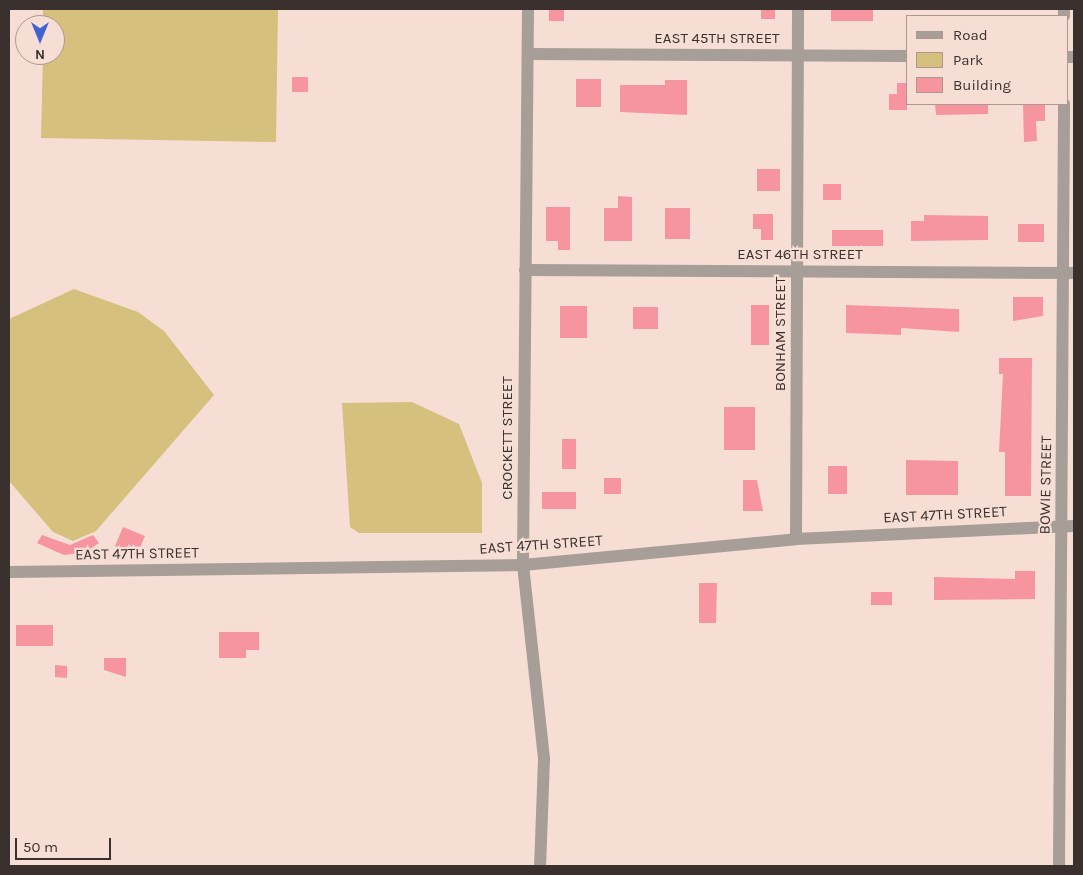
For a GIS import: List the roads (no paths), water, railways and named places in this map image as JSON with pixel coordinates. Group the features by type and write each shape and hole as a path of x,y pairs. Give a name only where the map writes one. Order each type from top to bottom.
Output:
{"street":[{"name":"CROCKETT STREET","path":"528,9 524,565 544,760 540,866"},
{"name":"BONHAM STREET","path":"796,539 798,9"},
{"name":"EAST 45TH STREET","path":"528,54 906,56"},
{"name":"BOWIE STREET","path":"1059,866 1068,767 1069,273 1064,105"},
{"name":"EAST 46TH STREET","path":"525,270 1069,273"},
{"name":"EAST 47TH STREET","path":"9,572 524,565 796,539 1068,526"}]}
